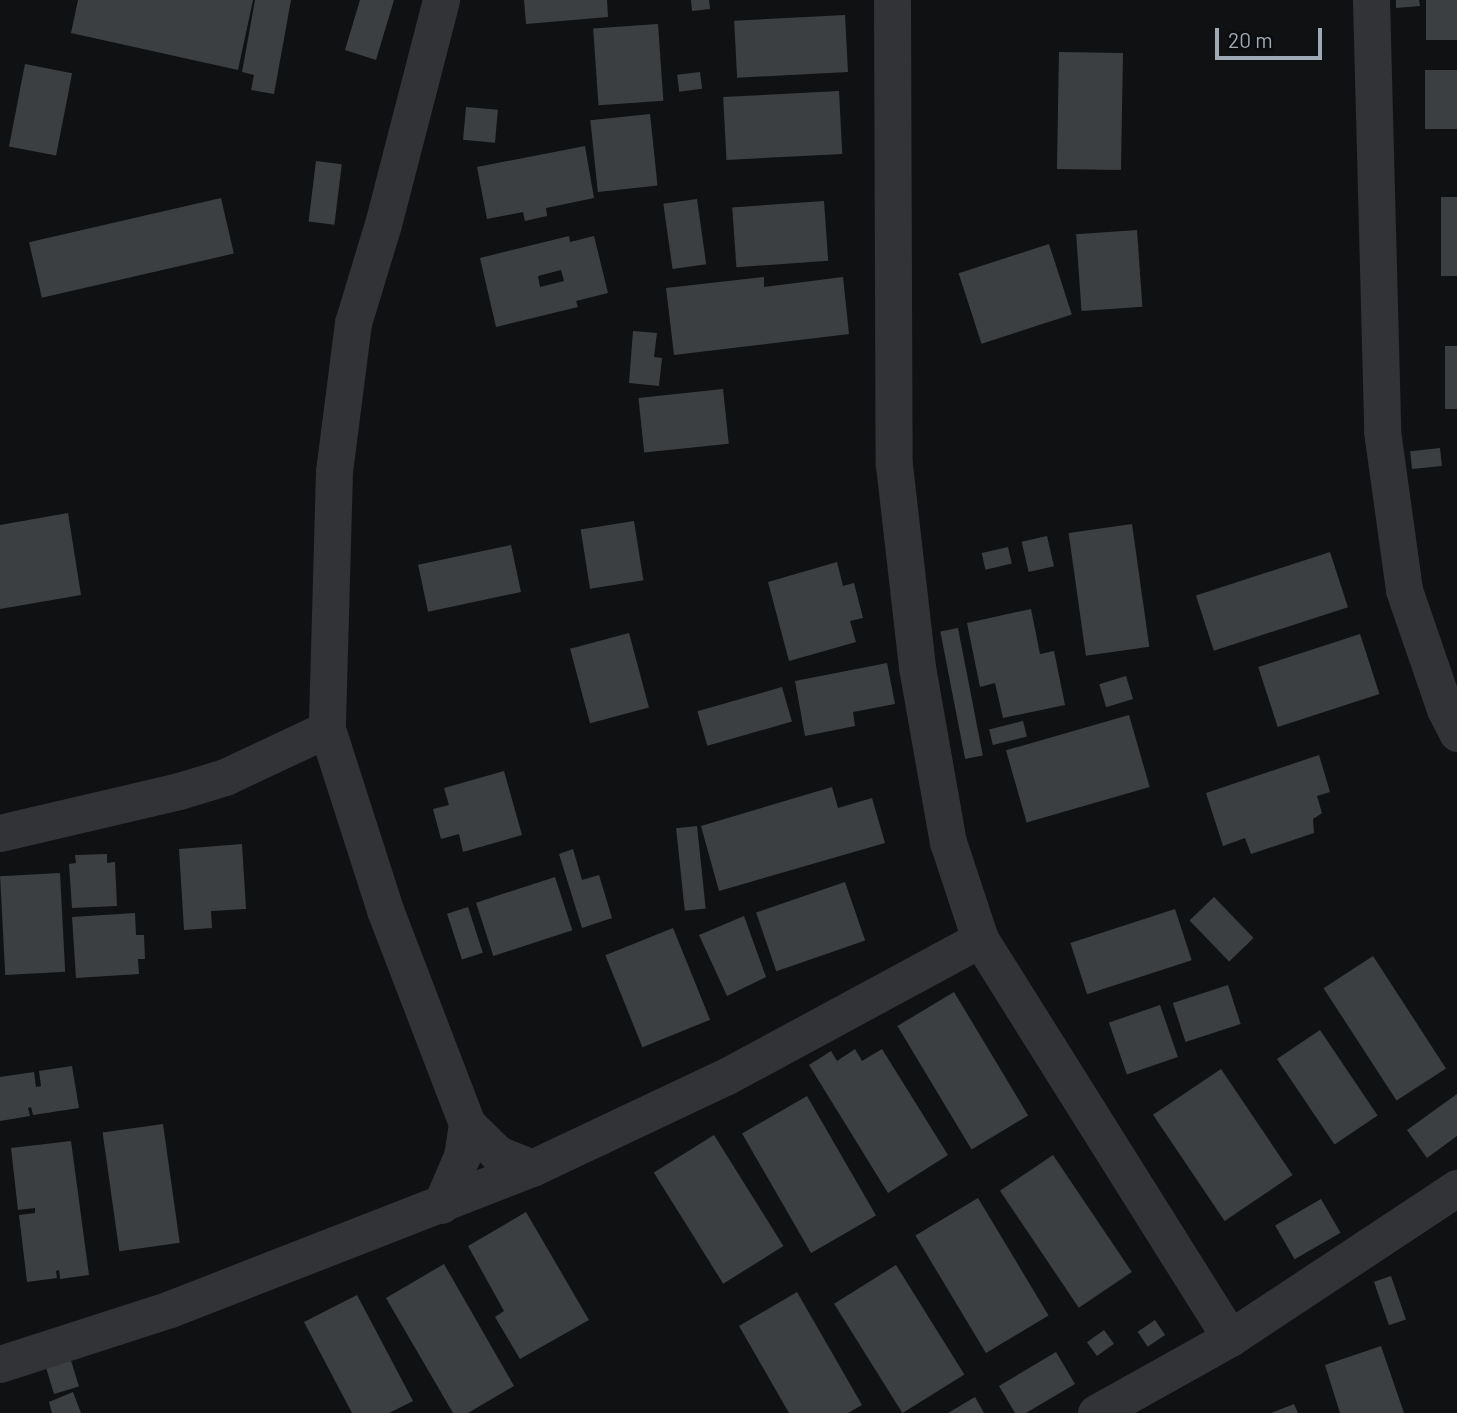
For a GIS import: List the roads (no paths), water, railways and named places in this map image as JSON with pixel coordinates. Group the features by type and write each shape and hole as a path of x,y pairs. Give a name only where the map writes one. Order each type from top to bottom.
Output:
{"street":[{"path":"441,0 383,224 353,323 334,471 325,700 327,729 385,910 467,1124 498,1154 532,1168"},
{"path":"892,0 894,465 917,667 945,828 979,939 1230,1338"},
{"path":"1371,0 1382,431 1404,590 1445,709 1457,733"},
{"path":"0,833 179,791 225,776 327,729"},
{"path":"0,1364 170,1309 532,1168 727,1076 979,939"},
{"path":"441,1205 462,1156 467,1124"},
{"path":"1096,1413 1230,1338 1457,1188"}]}
